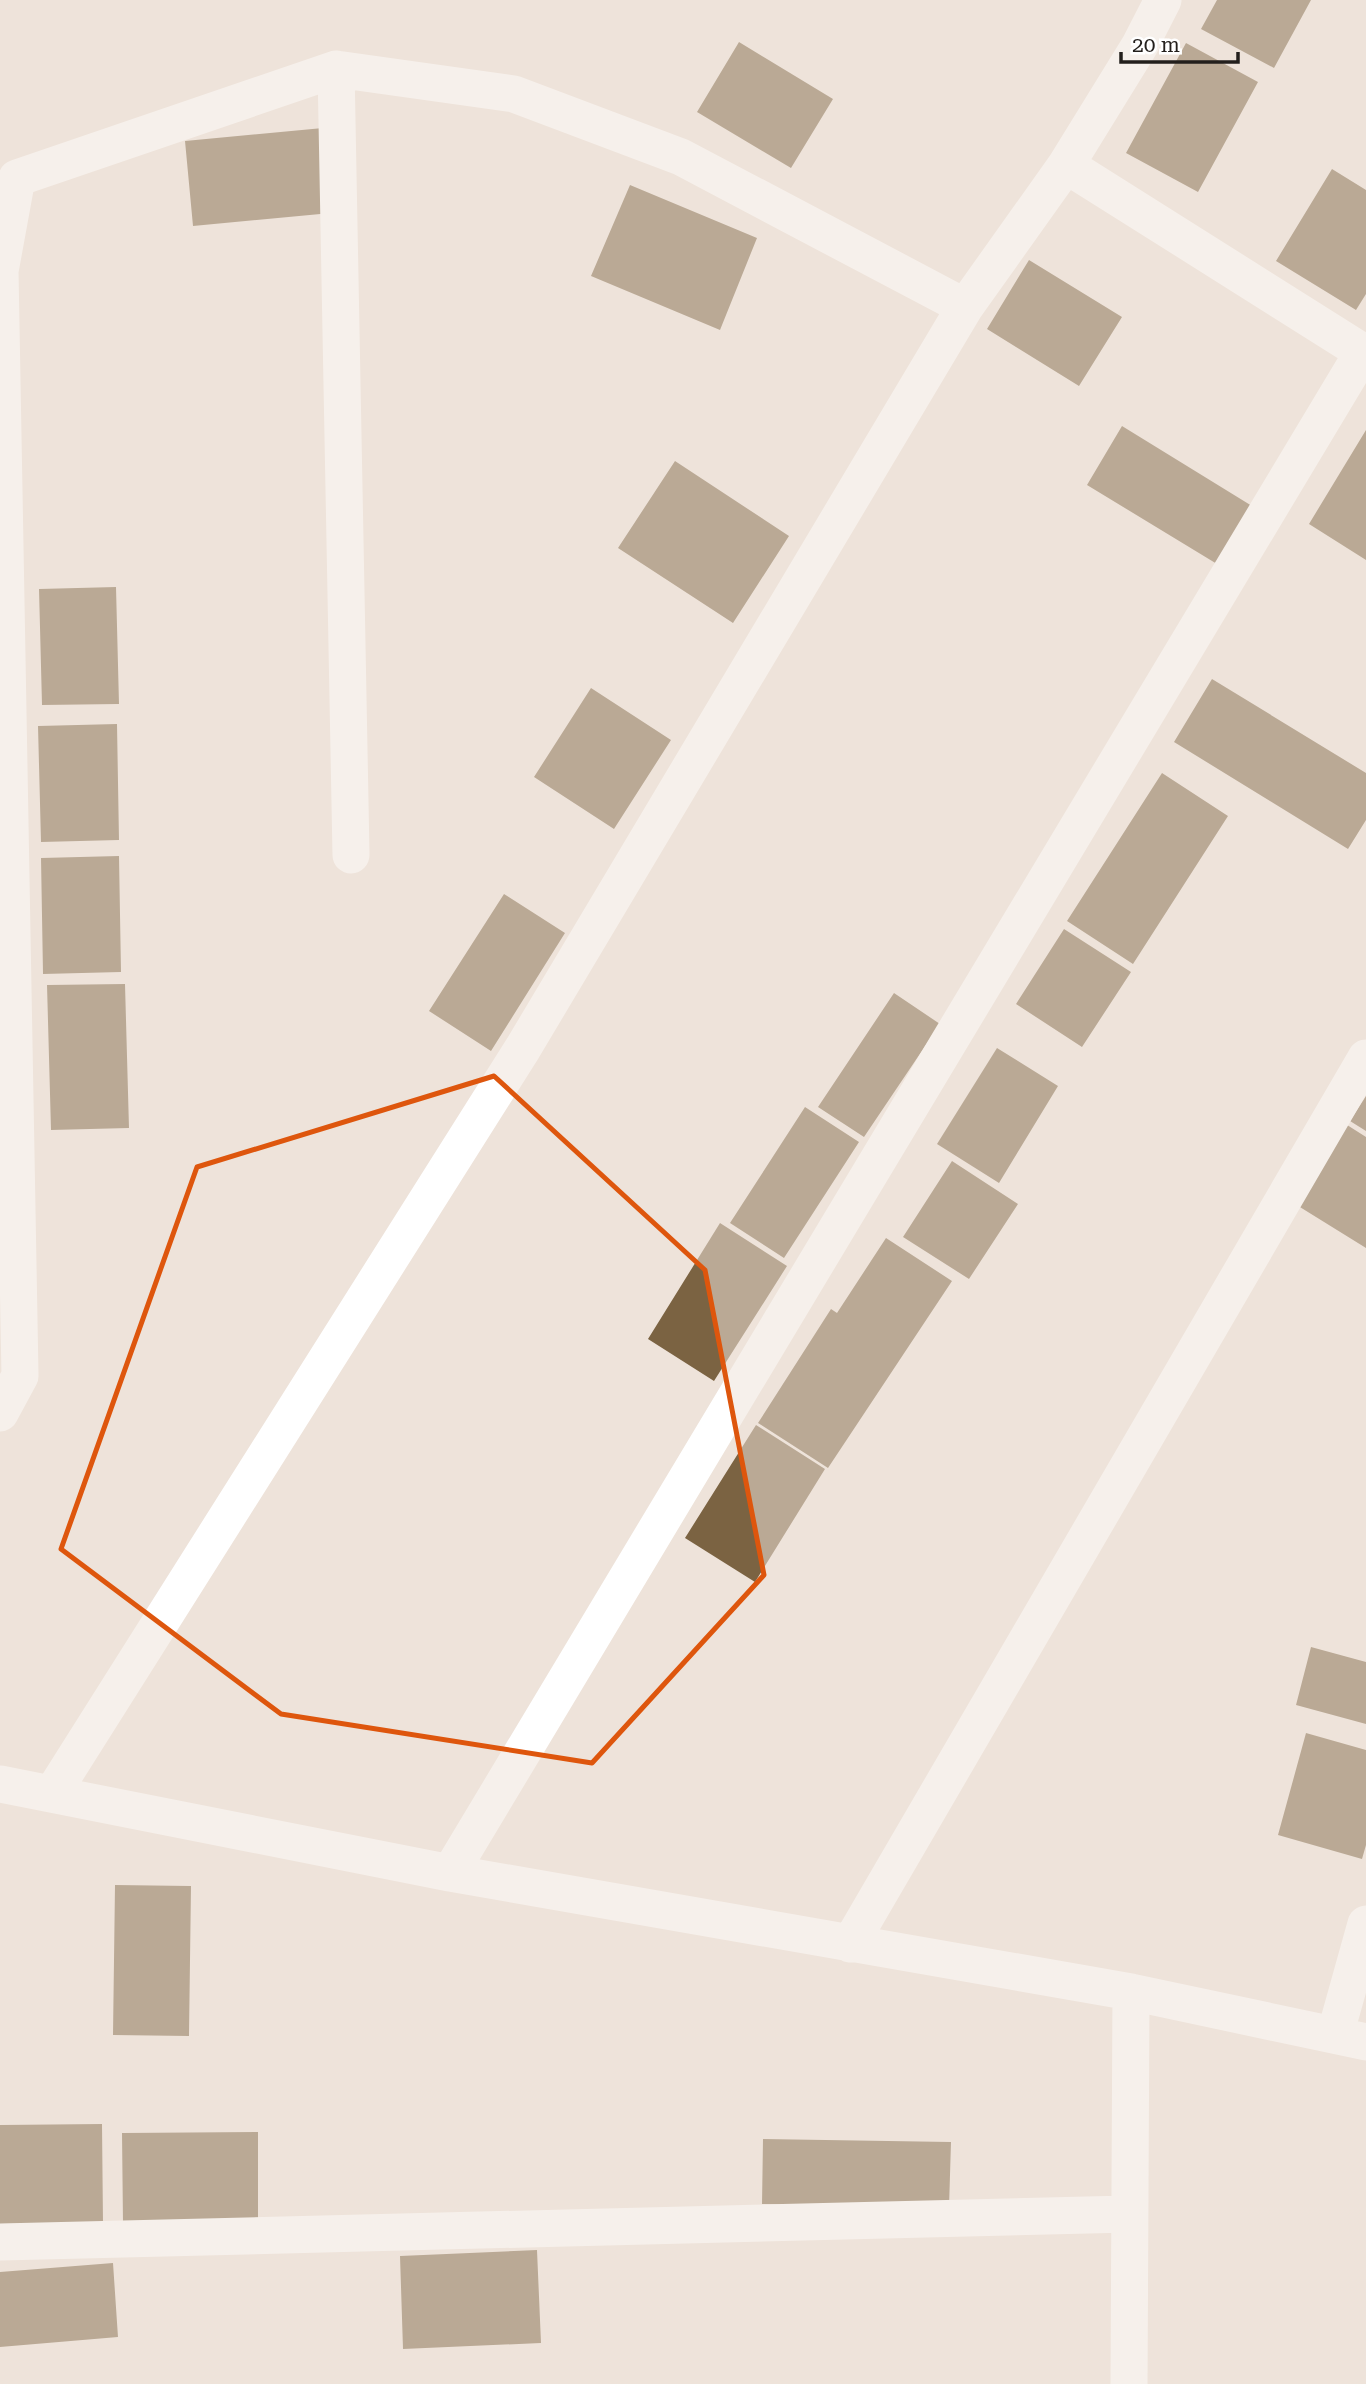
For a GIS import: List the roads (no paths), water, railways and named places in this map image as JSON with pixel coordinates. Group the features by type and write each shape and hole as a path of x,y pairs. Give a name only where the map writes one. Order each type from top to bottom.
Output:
{"street":[{"path":"52,1794 523,1048 965,307 1066,165 1140,45 1163,0"},
{"path":"0,1413 20,1376 1,271 17,178 336,69 514,94 668,152 965,307"},
{"path":"336,69 351,855"},
{"path":"450,1873 1365,353 1066,165"},
{"path":"850,1944 1366,1058"},
{"path":"0,1784 450,1873 1131,1992 1350,2039 1366,1924"},
{"path":"1129,2384 1131,1992"},
{"path":"0,2242 1129,2214"}]}
